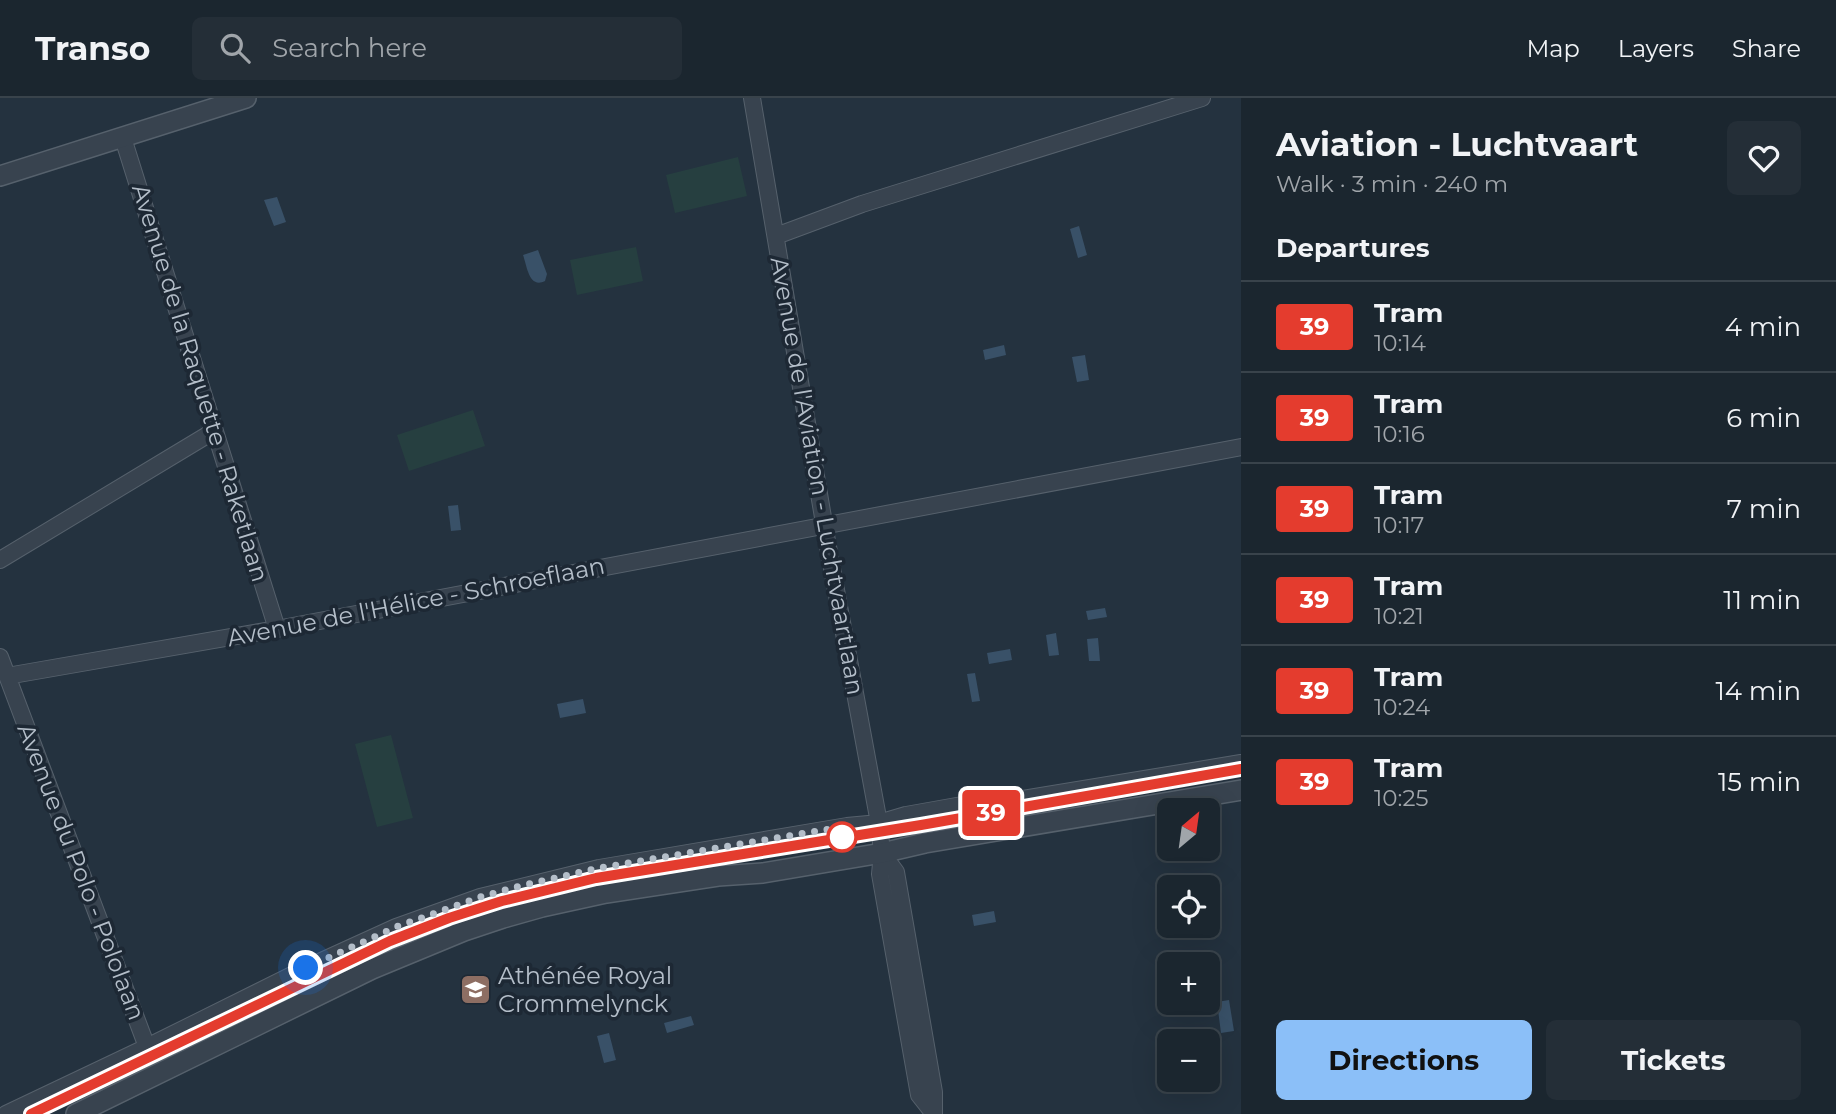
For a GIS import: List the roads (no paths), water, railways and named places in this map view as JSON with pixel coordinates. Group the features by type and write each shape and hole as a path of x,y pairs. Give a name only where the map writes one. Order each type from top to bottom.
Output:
{"street":[{"path":"0,177 246,98"},
{"name":"Avenue de l'Aviation - Luchtvaartlaan","path":"752,98 879,823 882,853 880,874 919,1095 934,1114"},
{"path":"776,236 862,204 1202,98"},
{"name":"Avenue de la Raquette - Raketlaan","path":"123,138 276,629"},
{"path":"0,560 214,431"},
{"name":"Avenue de l'Hélice - Schroeflaan","path":"7,676 276,629 1241,447"},
{"name":"Avenue du Polo - Pololaan","path":"0,657 147,1047"},
{"path":"6,1114 306,968 396,927 480,897 599,868 847,826 879,823 906,815 990,800 1023,799 1241,763"},
{"path":"76,1114 372,969 464,931 542,907 606,893 718,876 763,873 1241,790"},
{"path":"928,1114 934,1114"}],"water":[{"path":"277,197 286,222 274,226 264,200"},
{"path":"1079,226 1087,255 1078,258 1070,229"},
{"path":"538,250 547,274 545,281 540,283 532,279 523,255"},
{"path":"1004,345 1006,355 985,360 983,350"},
{"path":"1085,355 1089,380 1077,382 1072,357"},
{"path":"458,505 461,530 451,531 448,506"},
{"path":"1105,608 1107,617 1088,620 1086,611"},
{"path":"1056,633 1059,655 1049,656 1046,635"},
{"path":"1098,638 1100,661 1089,661 1087,639"},
{"path":"1010,649 1012,660 989,664 987,653"},
{"path":"975,673 980,701 972,702 967,674"},
{"path":"583,699 586,713 560,718 557,704"},
{"path":"994,911 996,922 974,926 972,915"},
{"path":"1229,1000 1234,1031 1221,1033 1220,1002"},
{"path":"691,1016 694,1025 667,1033 664,1023"},
{"path":"609,1033 616,1060 604,1063 597,1036"}],"tram line":[{"path":"31,1114 390,941 502,901 596,878 1241,769"},
{"name":"39","path":"31,1114 390,941 502,901 596,878 1241,769"}],"place":[{"name":"Athénée Royal Crommelynck","path":"475,990"}]}
